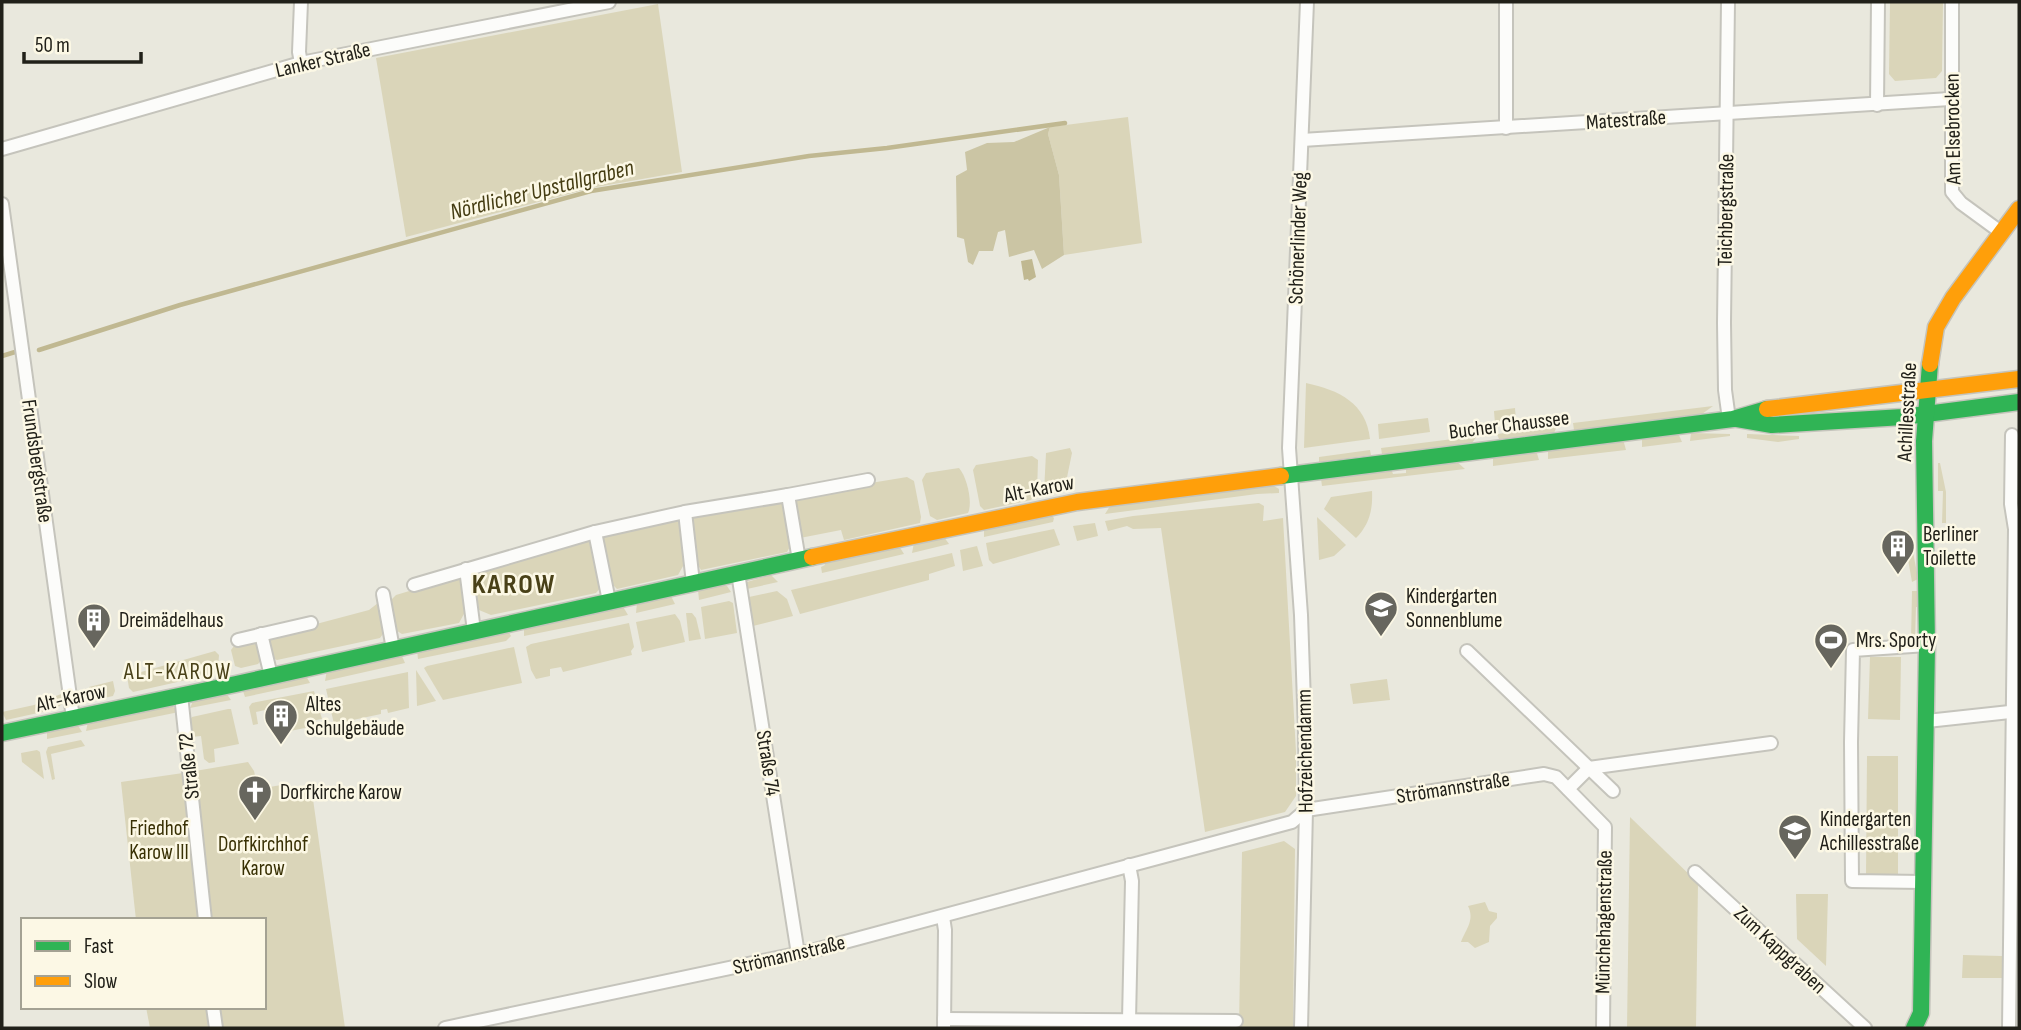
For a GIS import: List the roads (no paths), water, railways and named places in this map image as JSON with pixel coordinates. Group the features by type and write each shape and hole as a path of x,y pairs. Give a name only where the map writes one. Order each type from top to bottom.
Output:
{"main road":[{"name":"Achillesstraße","path":"1914,1028 1921,1013 1927,721 1925,415 1930,359 1936,327 1953,298 2019,209"},
{"name":"Bucher Chaussee","path":"1290,475 1731,419 1776,406 2019,379"},
{"name":"Bucher Chaussee","path":"1731,419 1772,425 1925,415 2019,402"},
{"name":"Alt-Karow","path":"2,733 1077,502 1290,475"}],"street":[{"path":"301,2 301,63"},
{"name":"Lanker Straße","path":"2,149 301,63 548,7 609,2"},
{"name":"Schönerlinder Weg","path":"1290,475 1307,2"},
{"path":"1506,2 1506,128"},
{"name":"Teichbergstraße","path":"1728,2 1724,323 1725,390 1731,419"},
{"path":"1877,105 1878,2"},
{"name":"Am Elsebrocken","path":"1952,2 1952,192 1961,203 2002,233"},
{"name":"Matestraße","path":"1302,141 1950,99"},
{"name":"Frundsbergstraße","path":"2,204 73,718"},
{"path":"2010,1028 2017,711 2015,529 2011,504 2012,435"},
{"name":"Hofzeichendamm","path":"1290,475 1301,615 1306,810 1301,1028"},
{"path":"414,585 595,532 685,512 868,480"},
{"path":"788,495 799,561"},
{"path":"685,512 693,583"},
{"path":"595,532 609,601"},
{"path":"466,569 474,631"},
{"name":"Straße 74","path":"738,573 798,954"},
{"path":"383,594 393,649"},
{"path":"238,640 311,623"},
{"path":"261,634 271,676"},
{"path":"1923,882 1852,881 1851,742 1853,650 1927,645"},
{"path":"1467,651 1613,791"},
{"name":"Straße 72","path":"181,695 205,918"},
{"path":"1927,721 2017,711"},
{"path":"1568,789 1589,768 1771,743"},
{"name":"Strömannstraße","path":"445,1028 798,954 1292,822 1306,810 1544,774 1556,777 1568,789"},
{"name":"Münchehagenstraße","path":"1568,789 1605,827 1603,1028"},
{"path":"1129,865 1132,881 1129,1020"},
{"name":"Zum Kappgraben","path":"1695,872 1865,1028"},
{"path":"943,917 944,1023 1236,1021"},
{"path":"214,1009 215,1028"}],"waterway":[{"name":"Nördlicher Upstallgraben","path":"39,350 180,305 591,191 809,156 1065,123"},
{"path":"2,356 15,352"}],"place":[{"name":"Berliner Toilette","path":"1898,576"},
{"name":"Kindergarten Sonnenblume","path":"1381,638"},
{"name":"Dreimädelhaus","path":"94,650"},
{"name":"Mrs. Sporty","path":"1831,670"},
{"name":"Altes Schulgebäude","path":"281,746"},
{"name":"Dorfkirche Karow","path":"255,822"},
{"name":"Kindergarten Achillesstraße","path":"1795,861"}],"district":[{"name":"KAROW","path":"514,584"},
{"name":"ALT-KAROW","path":"178,672"}],"park label":[{"name":"Friedhof Karow III","path":"159,840"},
{"name":"Dorfkirchhof Karow","path":"263,856"}]}
